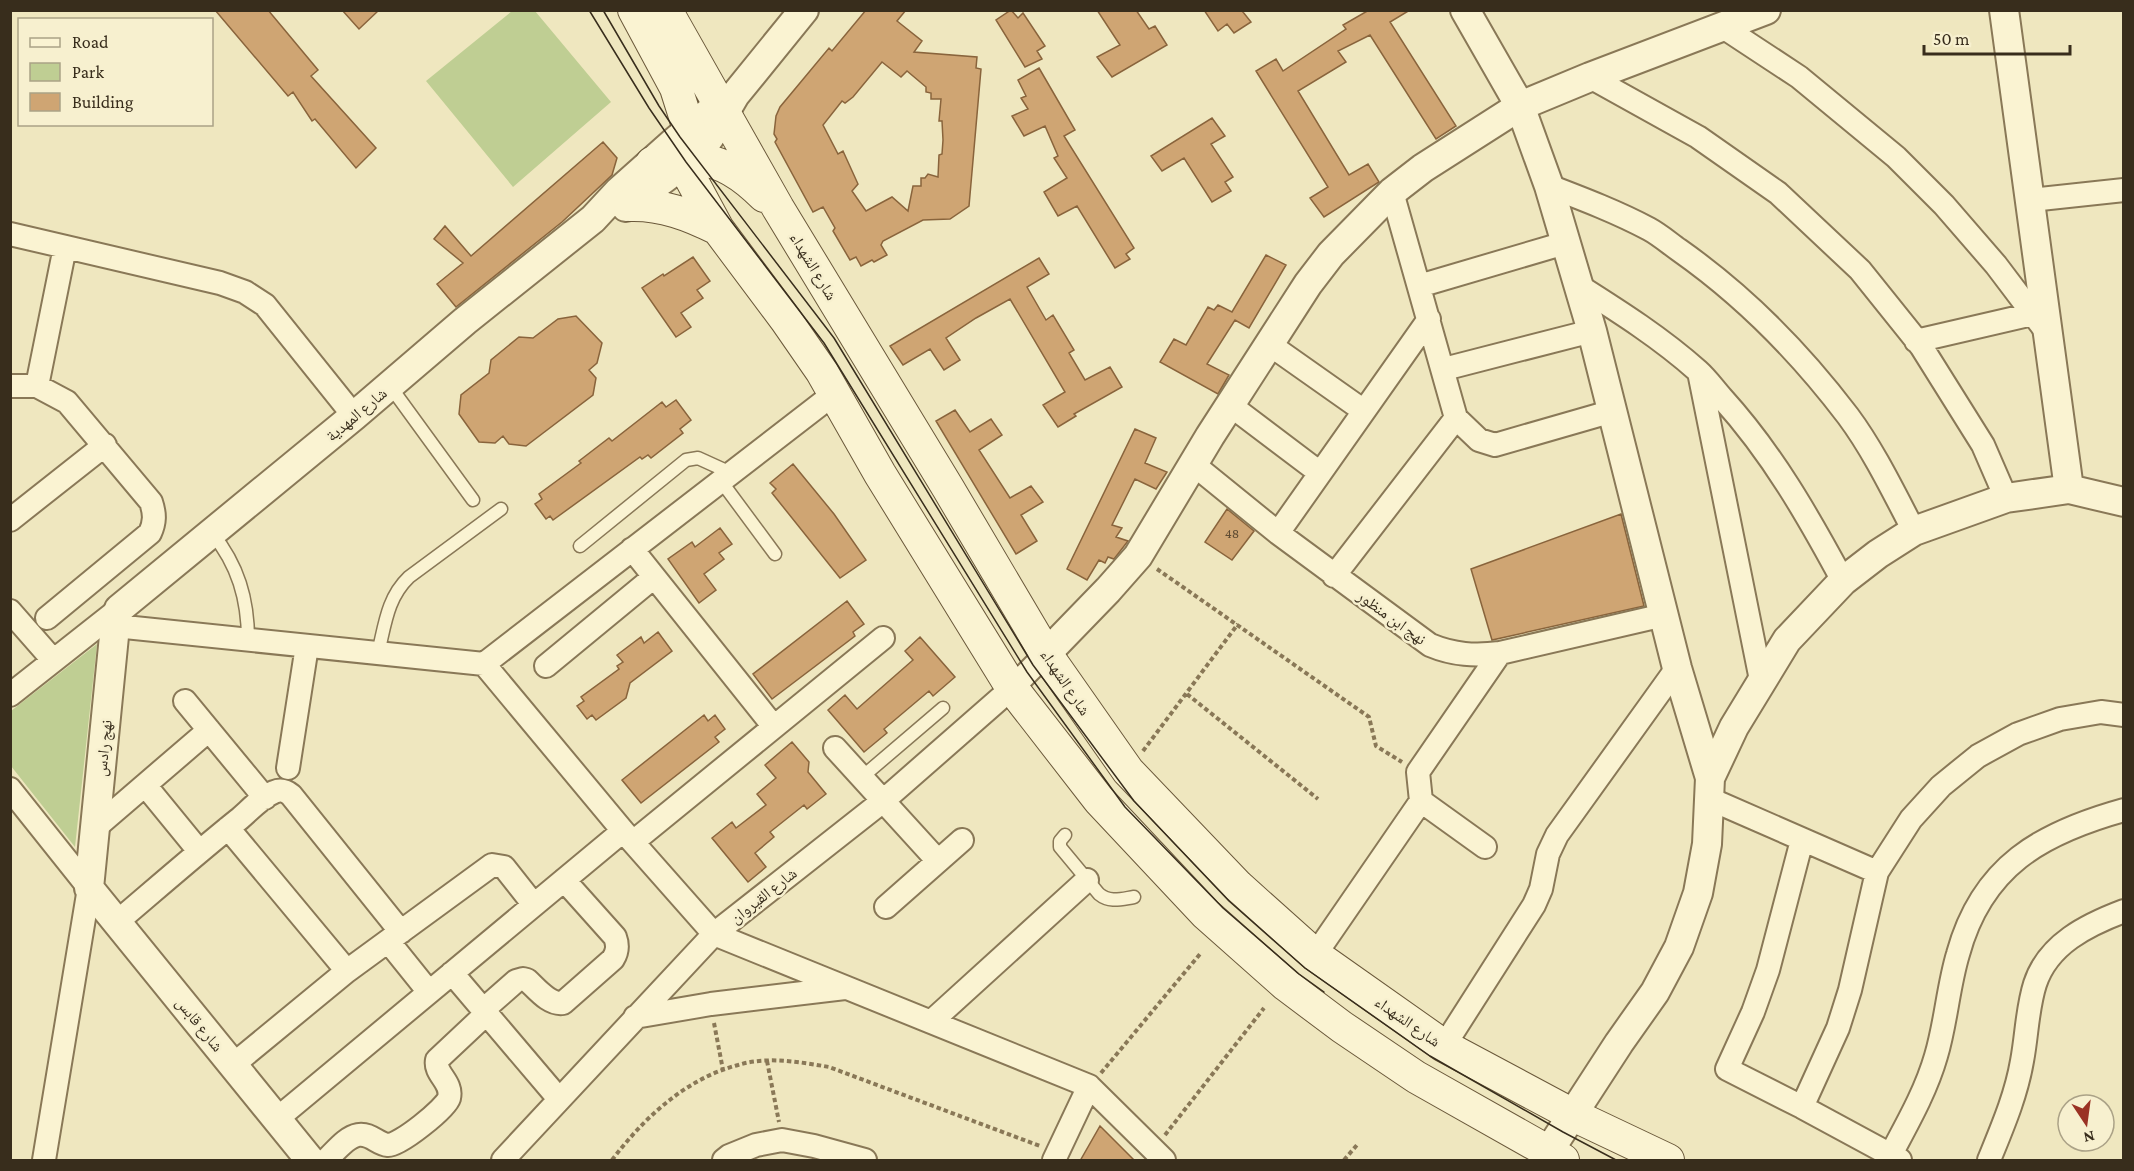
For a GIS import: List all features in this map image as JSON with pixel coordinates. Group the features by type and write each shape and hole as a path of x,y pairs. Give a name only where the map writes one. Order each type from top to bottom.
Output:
{"main road":[{"path":"634,10 675,85 689,129 686,162 696,188 718,229 786,320 835,393 880,474 1012,688 1099,800 1206,914 1286,985 1342,1027 1416,1077 1552,1158"},
{"name":"شارع الشهداء","path":"666,10 726,105 778,208 1046,654 1128,771 1238,886 1315,955 1444,1046 1573,1115 1668,1161"},
{"path":"652,163 698,160 712,162 733,171 778,208"},
{"path":"630,205 670,209 718,229"}],"street":[{"path":"593,219 630,205 686,162 709,138 726,105 804,10"},
{"path":"1465,10 1520,106 1549,186 1592,331 1677,668 1710,788 1803,840 1877,872"},
{"path":"1046,654 1138,556 1230,405 1331,254 1392,192 1423,168 1520,106 1766,10"},
{"path":"2004,10 2031,200 2039,322 2069,489"},
{"path":"1723,27 1799,77 1896,157 1944,205 1996,265 2039,322"},
{"path":"1590,77 1698,137 1778,193 1860,270 1916,340 1983,445 2006,498"},
{"path":"593,219 618,192 689,129 726,105"},
{"path":"1549,186 1602,206 1651,230 1707,270 1759,318 1808,368 1849,418 1887,480 1914,531"},
{"path":"2031,200 2124,190"},
{"path":"1392,192 1444,369 1456,418 1479,440 1495,445 1613,411"},
{"name":"شارع المهدية","path":"117,617 212,532 390,386 465,321 593,219"},
{"path":"10,234 220,283 245,292 265,305 354,416"},
{"path":"1419,286 1565,243"},
{"path":"37,386 65,247"},
{"path":"1579,286 1635,321 1699,372 1739,416 1779,470 1844,581"},
{"path":"1278,533 1429,319"},
{"path":"1916,340 2039,322"},
{"path":"1444,369 1592,331"},
{"path":"1269,344 1364,411"},
{"path":"1699,372 1761,680"},
{"path":"10,386 37,386 67,402 151,502 154,513 154,524 150,533 140,543 47,618"},
{"path":"10,695 53,660 117,617 248,640 484,664 835,393"},
{"path":"1230,405 1320,473"},
{"path":"1334,576 1456,418"},
{"path":"10,520 105,445"},
{"name":"نهج ابن منظور","path":"1193,464 1334,576 1430,645 1444,651 1478,656 1500,653 1664,615"},
{"path":"1552,1158 1573,1115 1619,1042 1655,992 1679,947 1698,893 1707,844 1710,788 1734,727 1787,640 1844,581 1878,554 1914,531 1967,510 2006,498 2069,489 2124,502"},
{"path":"632,549 774,727"},
{"path":"546,666 654,577"},
{"path":"10,611 53,660"},
{"name":"نهج رادس","path":"89,888 117,617"},
{"path":"278,1118 564,879 628,837 774,727 883,638"},
{"path":"288,768 308,646"},
{"path":"1315,955 1421,801 1418,772 1500,653"},
{"name":"شارع القيروان","path":"503,1161 516,1152 559,1099 714,934 883,801 1012,688 1046,654"},
{"path":"484,664 628,837 714,934 1089,1086 1159,1155"},
{"path":"1444,1046 1534,905 1541,889 1548,854 1557,835 1677,668"},
{"path":"185,701 265,798"},
{"path":"1802,1107 1838,1028 1859,952 1877,872 1911,819 1941,786 1978,756 2018,734 2060,719 2101,712 2124,715"},
{"path":"95,828 209,730"},
{"path":"835,748 938,861"},
{"path":"145,784 200,851"},
{"path":"10,789 89,888 44,1161"},
{"path":"117,922 265,798 274,792 286,791 395,936 429,992"},
{"path":"1421,801 1485,847"},
{"path":"1803,840 1768,970 1753,1012 1727,1069 1895,1158 1936,1057 1957,955 1968,920 1989,885 2019,856 2053,835 2086,820 2124,810"},
{"path":"228,828 347,971"},
{"path":"886,907 962,840"},
{"path":"234,1065 347,971 492,865 504,867 534,905"},
{"path":"326,1161 348,1140 360,1135 373,1137 386,1145 396,1144 441,1109 449,1097 449,1090 448,1084 436,1068 437,1060 516,981 527,980 550,1001 563,1003 613,959 618,947 615,937 564,879"},
{"path":"932,1021 1087,880"},
{"name":"شارع قابس","path":"89,888 278,1118 310,1161"},
{"path":"1989,1161 2015,1095 2036,983 2049,958 2070,936 2124,911"},
{"path":"452,974 559,1099"},
{"path":"635,1017 711,1004 848,988"},
{"path":"1056,1157 1089,1086"},
{"path":"724,1161 729,1156 756,1145 783,1140 814,1146 865,1161"}],"lane":[{"path":"390,386 473,500"},
{"path":"580,546 686,460 698,458 726,477 775,554"},
{"path":"378,653 389,606 396,590 409,577 501,509"},
{"path":"212,532 230,558 243,588 248,640"},
{"path":"861,778 944,708"},
{"path":"1065,835 1060,841 1060,847 1099,894 1107,899 1134,897"}],"path":[{"path":"1138,556 1369,717 1376,746 1418,772"},
{"path":"1128,771 1238,624"},
{"path":"1187,694 1318,799"},
{"path":"1089,1086 1200,954"},
{"path":"711,1004 723,1071"},
{"path":"1159,1155 1264,1008"},
{"path":"767,1061 783,1140"},
{"path":"612,1161 661,1105 702,1078 739,1064 767,1061 793,1061 829,1066 1056,1157"},
{"path":"1344,1161 1357,1145"}],"green space":[{"path":"512,11 535,11 611,102 513,187 426,81"},
{"path":"97,644 75,847 11,766 11,711"}],"building":[{"path":"215,10 268,10 318,70 311,76 376,148 356,168 315,119 312,121 293,92 288,96"},
{"path":"342,10 379,10 359,29"},
{"path":"866,10 906,10 897,21 922,41 914,52 977,57 976,68 981,69 969,206 950,219 923,220 883,241 881,245 887,255 861,266 856,257 850,260 833,231 835,228 823,207 813,212 775,142 777,139 774,134 776,116 780,107 829,48 832,51","holes":["882,62 901,77 907,71 926,87 926,92 931,93 931,99 941,99 939,121 942,121 943,140 942,154 939,155 938,177 928,174 925,178 921,178 921,186 913,186 908,211 892,197 866,211 852,191 858,184 843,151 838,154 823,125 842,101 845,103 853,97"]},
{"path":"1011,10 1018,18 1023,13 1045,46 1037,51 1042,59 1025,67 996,20"},
{"path":"1097,10 1136,10 1149,29 1155,26 1167,45 1112,77 1097,57 1120,45"},
{"path":"1204,10 1245,10 1243,12 1251,22 1234,33 1227,24 1218,31"},
{"path":"1369,10 1410,10 1390,22 1456,126 1436,139 1370,35 1338,51 1346,62 1298,91 1349,175 1368,164 1379,182 1324,217 1310,198 1328,187 1256,71 1276,59 1283,71 1346,29 1343,25"},
{"path":"1039,68 1075,130 1064,136 1134,248 1126,254 1130,259 1115,268 1077,206 1058,216 1044,192 1067,178 1054,158 1058,156 1045,126 1024,136 1012,116 1028,109 1021,98 1026,96 1018,80"},
{"path":"1212,118 1225,136 1211,144 1233,177 1225,182 1231,191 1212,202 1184,158 1162,171 1151,156"},
{"path":"603,142 617,158 612,175 562,222 456,307 437,284 463,263 434,239 445,226 471,256"},
{"path":"1266,255 1286,265 1249,328 1235,320 1207,364 1229,375 1218,394 1160,362 1174,339 1186,345 1208,307 1214,310 1218,305 1232,312"},
{"path":"693,257 710,281 697,290 703,298 681,313 691,327 676,337 642,288"},
{"path":"1039,258 1049,274 1027,287 1046,320 1053,315 1074,350 1069,353 1085,380 1110,367 1122,387 1074,414 1076,416 1058,427 1043,405 1065,392 1010,299 946,338 960,360 944,370 930,349 903,365 890,346"},
{"path":"576,316 602,343 597,363 589,370 596,378 593,395 526,446 509,444 503,436 495,443 479,442 459,414 461,395 489,373 491,360 519,337 533,338 558,319"},
{"path":"676,400 691,420 680,429 683,433 651,458 648,455 642,459 640,457 553,520 550,516 546,519 535,504 542,499 539,494 581,463 579,461 609,438 612,441 662,402 666,407"},
{"path":"955,410 970,432 991,419 1002,435 979,450 1010,498 1031,486 1043,502 1021,515 1037,541 1016,554 936,421"},
{"path":"1135,429 1156,438 1145,463 1167,472 1156,489 1135,479 1112,525 1122,528 1116,537 1128,541 1114,559 1108,557 1105,563 1099,560 1087,580 1067,569"},
{"path":"793,464 834,514 866,560 840,578 772,493 776,489 770,483"},
{"path":"1227,509 1254,531 1232,560 1205,542"},
{"path":"1621,514 1644,606 1492,640 1471,569"},
{"path":"720,528 732,544 719,553 724,559 704,574 716,590 699,603 668,559 692,542 695,547"},
{"path":"847,601 864,624 853,632 855,636 772,699 753,674"},
{"path":"658,632 672,651 630,683 626,698 596,720 592,715 587,719 577,706 584,701 581,697 619,669 617,666 623,662 617,655 641,637 644,643"},
{"path":"920,637 955,677 933,696 929,691 884,729 887,733 864,752 828,710 845,695 857,709 913,660 905,651"},
{"path":"704,715 708,721 715,715 725,729 715,737 719,742 641,803 622,780"},
{"path":"792,742 809,762 808,772 826,794 807,809 804,805 770,832 774,837 755,853 766,867 748,882 712,838 732,822 736,828 766,805 757,794 776,778 765,765"},
{"path":"1100,1126 1135,1161 1080,1161"}],"tram line":[{"path":"589,10 649,108 686,162 824,343 1027,672 1125,807 1223,908 1299,974 1324,992"},
{"path":"603,10 659,106 680,137 834,338 1033,665 1134,801 1229,901 1305,968 1430,1056 1616,1160"}]}
